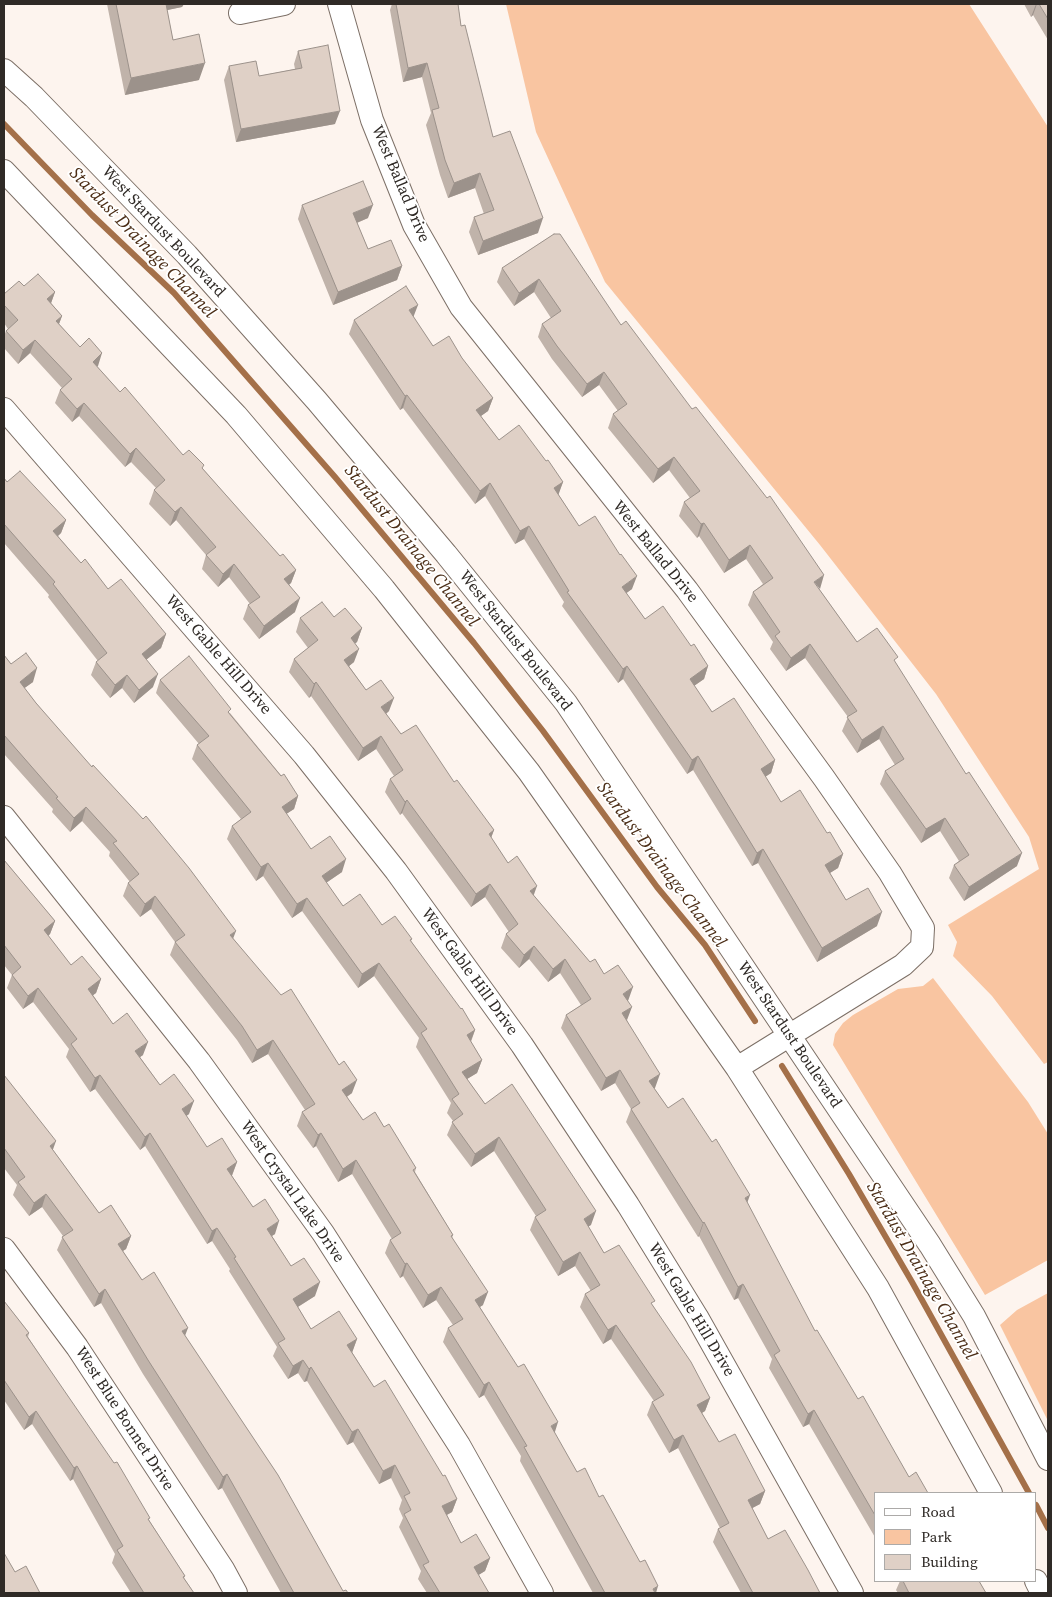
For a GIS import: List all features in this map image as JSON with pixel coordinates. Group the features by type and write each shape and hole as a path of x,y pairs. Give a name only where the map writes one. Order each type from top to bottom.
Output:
{"street":[{"path":"240,13 284,4"},
{"name":"West Ballad Drive","path":"339,4 372,120 414,225 461,307 687,590 890,873 923,928 922,947 903,965 737,1068"},
{"name":"West Stardust Boulevard","path":"4,70 34,97 187,255 317,401 446,554 566,703 930,1245 974,1316 1048,1459"},
{"path":"4,171 236,415 384,589 530,772 737,1068 878,1288 990,1492"},
{"name":"West Gable Hill Drive","path":"4,409 304,755 396,871 522,1046 628,1205 697,1317 852,1593"},
{"name":"West Crystal Lake Drive","path":"4,817 199,1061 323,1233 459,1445 542,1593"},
{"name":"West Blue Bonnet Drive","path":"4,1249 77,1347 223,1569 236,1593"}],"green space":[{"path":"506,4 969,4 1048,127 1048,1062 1044,1064 992,996 953,956 957,942 948,925 1039,869 1029,837 936,694 820,545 605,282 536,132"},
{"path":"933,978 1028,1102 1048,1134 1048,1260 985,1295 833,1045 835,1034 843,1023 853,1015 898,989 923,986"},
{"path":"1048,1293 1048,1421 1000,1325 1017,1310"}],"building":[{"path":"116,4 166,4 173,40 199,34 205,63 131,78"},
{"path":"396,4 458,4 461,26 465,25 493,137 510,131 543,218 483,241 474,217 494,210 480,173 454,183 445,160 432,110 439,108 427,63 408,68"},
{"path":"1039,4 1048,4 1048,19"},
{"path":"328,45 340,111 241,129 229,66 256,61 259,76 302,68 298,51"},
{"path":"363,181 373,205 353,213 368,249 391,240 402,266 338,292 302,205"},
{"path":"554,234 560,234 621,325 626,321 692,409 696,407 767,498 770,496 824,575 814,582 857,642 877,628 898,657 894,660 966,774 969,772 1022,853 969,887 954,865 969,855 945,818 926,829 885,771 904,759 883,726 862,740 847,717 857,711 810,644 791,658 775,636 780,632 753,592 773,578 750,545 729,560 704,523 701,524 684,502 700,491 674,457 658,469 613,414 627,404 604,372 587,384 542,324 561,311 539,279 519,293 502,268"},
{"path":"38,274 55,292 47,299 62,316 56,321 80,347 89,338 102,353 93,362 120,392 125,387 183,455 189,450 204,465 202,468 280,556 283,554 296,570 284,579 300,598 264,626 248,605 260,597 234,564 223,574 206,555 216,547 181,507 175,512 154,490 165,480 136,448 130,454 84,403 77,409 60,390 72,379 35,340 23,350 6,331 18,320 4,305 4,294 19,281 24,286"},
{"path":"406,286 418,305 409,310 433,346 449,336 462,358 493,398 476,410 499,440 519,425 546,461 548,460 563,482 554,488 579,526 595,516 620,555 637,576 622,587 645,619 663,606 691,646 694,644 708,666 690,679 712,712 734,698 775,760 761,769 781,802 800,790 827,833 830,832 843,854 825,865 846,900 868,888 882,912 822,948 763,849 757,853 698,756 692,760 627,666 623,669 567,592 569,591 529,526 520,531 490,483 480,491 407,395 405,396 354,320"},
{"path":"20,471 66,520 53,531 81,563 85,559 108,589 121,579 166,634 142,654 158,674 139,690 127,675 115,685 96,662 107,653 53,584 55,582 4,524 4,478 7,482"},
{"path":"322,602 334,617 345,608 362,628 351,638 359,649 344,660 366,690 381,680 394,698 381,707 401,734 416,725 454,782 457,780 494,830 489,834 508,863 517,856 537,886 530,891 590,962 595,959 604,974 618,965 633,987 623,994 632,1007 622,1013 660,1074 649,1081 668,1108 683,1098 712,1142 716,1139 750,1195 745,1198 815,1331 817,1330 858,1399 863,1396 909,1477 916,1472 927,1492 874,1492 874,1514 814,1410 808,1414 774,1355 780,1351 743,1284 738,1287 704,1222 631,1109 640,1103 620,1070 606,1078 566,1015 591,999 565,959 553,969 534,946 524,955 506,934 518,924 490,884 476,894 407,800 405,802 390,779 403,770 381,736 363,748 316,682 314,684 294,659 318,640 300,618"},
{"path":"26,653 37,668 20,682 36,703 92,767 93,765 143,819 146,816 189,868 236,931 230,935 281,995 291,989 339,1065 344,1061 357,1080 342,1090 363,1120 375,1112 384,1127 389,1124 416,1168 413,1170 453,1235 451,1236 488,1292 475,1300 518,1367 524,1364 558,1422 551,1426 577,1472 585,1468 599,1497 603,1495 640,1562 645,1560 658,1586 653,1589 655,1593 605,1593 524,1447 527,1446 489,1382 484,1385 448,1328 463,1319 441,1287 428,1295 407,1263 405,1264 390,1240 401,1233 356,1160 343,1169 321,1133 318,1135 302,1112 315,1104 273,1040 257,1050 242,1026 175,942 185,935 155,896 145,904 128,883 139,874 113,843 117,841 86,807 74,818 4,735 4,655 11,664"},
{"path":"189,656 231,709 228,712 281,776 284,774 298,796 282,807 311,849 330,836 346,859 322,876 343,906 360,894 382,925 395,916 412,939 410,940 462,1008 475,1030 467,1035 482,1060 462,1072 485,1104 512,1084 596,1211 584,1219 604,1253 619,1245 655,1301 651,1303 691,1362 710,1398 697,1405 719,1442 735,1434 765,1491 748,1500 768,1539 785,1530 820,1593 753,1593 718,1529 729,1523 683,1435 674,1440 652,1402 664,1395 616,1325 608,1330 585,1294 600,1285 580,1252 563,1262 535,1217 546,1210 499,1137 475,1154 452,1122 463,1114 452,1099 459,1094 421,1033 427,1029 379,963 362,974 307,898 297,904 268,863 261,867 232,826 251,812 197,745 209,736 160,680"},
{"path":"4,860 55,921 44,930 71,965 82,956 101,979 88,989 113,1024 127,1013 148,1042 135,1051 160,1085 174,1074 194,1101 182,1109 207,1147 222,1138 237,1162 227,1169 253,1207 265,1199 279,1221 267,1229 291,1266 304,1258 320,1282 293,1299 311,1329 339,1311 357,1339 347,1345 374,1387 385,1380 443,1476 445,1475 457,1499 442,1506 461,1543 476,1534 490,1558 474,1567 489,1593 440,1593 423,1565 429,1562 404,1514 411,1510 404,1496 410,1493 395,1465 383,1471 358,1429 352,1432 311,1367 309,1369 303,1360 293,1366 278,1343 285,1339 234,1258 236,1257 217,1228 212,1231 150,1133 145,1137 100,1075 95,1078 71,1044 77,1039 38,988 28,996 12,975 21,967 4,945"},
{"path":"4,1075 56,1141 50,1146 99,1213 111,1205 131,1236 118,1244 142,1280 154,1272 188,1328 182,1331 278,1475 343,1591 346,1590 348,1593 294,1593 227,1474 223,1477 105,1289 99,1294 62,1237 73,1230 46,1194 34,1203 18,1182 25,1177 4,1148"},
{"path":"4,1301 29,1333 26,1335 114,1463 117,1462 150,1518 148,1519 194,1593 144,1593 117,1550 123,1546 77,1466 74,1468 36,1411 29,1417 4,1380"},
{"path":"4,1553 15,1572 26,1566 40,1593 4,1593"},
{"path":"904,1582 980,1582 986,1593 909,1593"}],"waterway":[{"name":"Stardust Drainage Channel","path":"4,124 92,215 174,293 335,477 474,643 543,731 657,887 705,945 755,1021"},
{"name":"Stardust Drainage Channel","path":"782,1066 849,1174 912,1282 1028,1492"},
{"name":"Stardust Drainage Channel","path":"1037,1507 1048,1528"}]}
